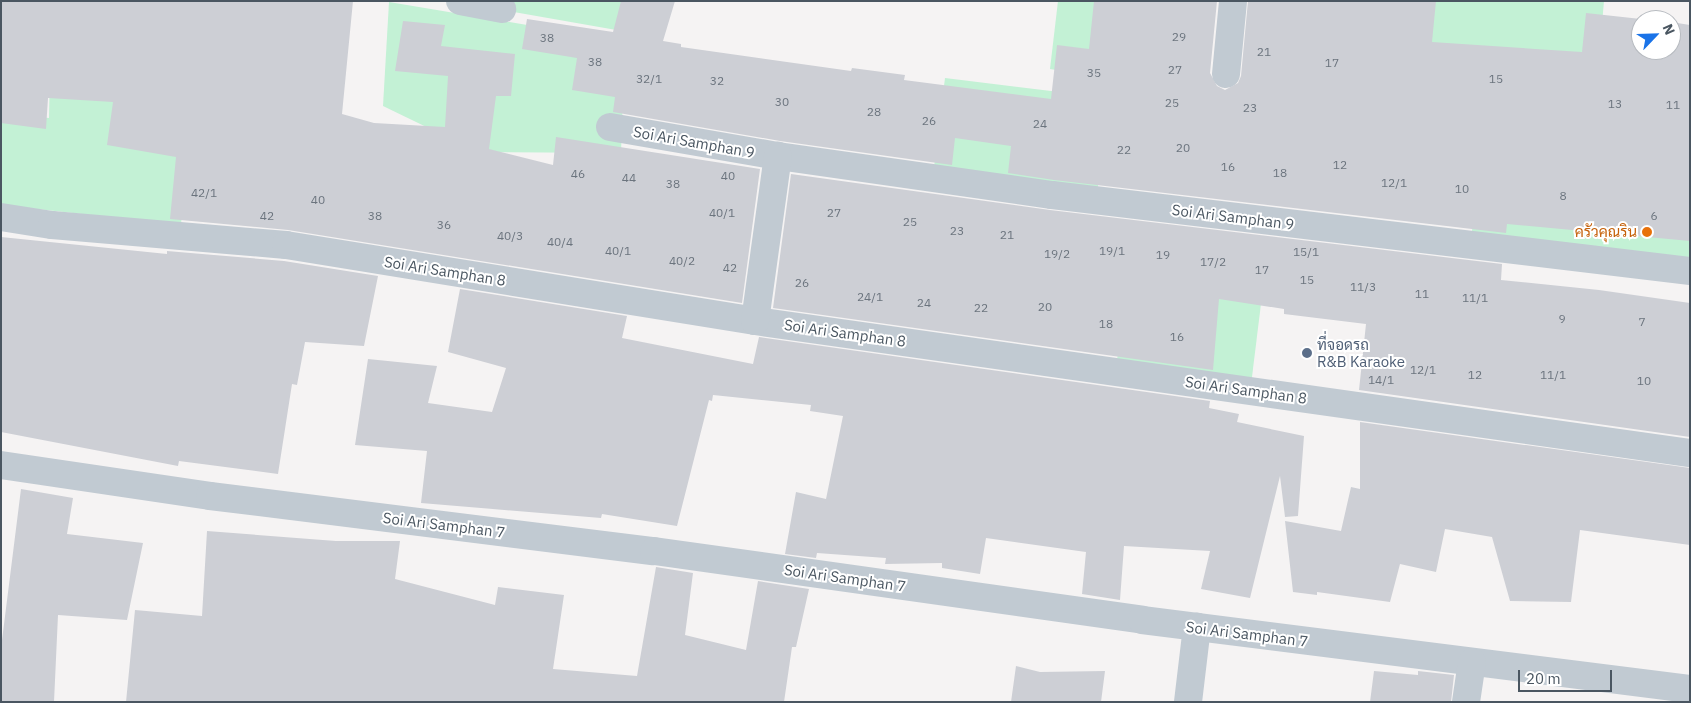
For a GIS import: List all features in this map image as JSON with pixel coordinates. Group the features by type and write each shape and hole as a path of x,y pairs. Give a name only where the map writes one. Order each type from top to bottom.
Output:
{"street":[{"path":"460,1 502,9"},
{"path":"1226,74 1233,1"},
{"name":"Soi Ari Samphan 9","path":"610,127 778,156 1062,196 1690,271"},
{"path":"755,321 778,156"},
{"name":"Soi Ari Samphan 8","path":"1,217 52,225 286,245 755,321 1690,452"},
{"name":"Soi Ari Samphan 7","path":"1,465 210,496 654,551 1197,627 1690,689"},
{"path":"1188,702 1197,627"},
{"path":"1466,702 1472,662"}],"green space":[{"path":"452,1 624,1 622,31"},
{"path":"1058,1 1123,1 1105,78 1050,69"},
{"path":"1296,1 1604,1 1595,104"},
{"path":"389,2 545,28 623,95 621,153 478,152 383,106"},
{"path":"50,70 192,87 181,225 1,205 1,113 49,118"},
{"path":"945,78 1109,98 1098,187 934,167"},
{"path":"1690,157 1690,261 1472,232 1474,203"},
{"path":"1128,271 1263,288 1251,385 1116,368"}],"building":[{"path":"1,1 353,1 342,114 374,123 445,127 448,76 395,71 403,21 445,25 441,46 515,54 511,96 496,96 489,149 553,165 556,137 760,169 742,303 288,230 170,219 176,157 107,145 113,102 48,98 46,129 1,123"},
{"path":"621,1 675,1 663,41 681,44 681,47 851,71 852,68 905,75 904,80 1051,99 1057,45 1089,49 1094,1 1217,1 1210,73 1217,86 1225,90 1238,83 1241,76 1248,1 1436,1 1432,42 1582,52 1586,13 1631,18 1631,60 1681,60 1681,24 1690,25 1690,241 1507,224 1506,233 1054,180 1008,173 1011,146 955,138 952,165 780,141 613,112 615,97 572,90 577,58 522,49 527,19 613,32"},
{"path":"791,174 1050,210 1502,264 1501,280 1599,290 1690,303 1690,437 1359,390 1366,324 1284,314 1284,309 1219,299 1213,370 773,308"},
{"path":"1,237 167,254 167,251 284,261 378,276 364,346 305,342 297,385 292,384 278,474 179,461 178,466 1,432"},
{"path":"460,289 627,316 622,338 753,364 759,337 1210,401 1209,408 1239,414 1237,422 1304,436 1298,516 1285,517 1280,476 1250,598 1201,589 1210,551 1124,546 1120,600 1082,594 1086,552 986,538 980,574 942,568 942,563 885,564 886,558 817,553 816,558 785,554 796,492 826,499 843,416 810,411 811,405 713,395 712,401 709,400 677,526 602,514 601,518 421,503 427,451 355,445 368,359 437,366 428,403 492,412 506,368 448,352"},
{"path":"1360,422 1690,468 1690,545 1580,530 1571,602 1510,601 1492,537 1445,529 1436,572 1400,564 1390,602 1317,592 1317,595 1293,592 1285,521 1341,531 1351,487 1360,489"},
{"path":"21,489 73,498 67,534 143,543 127,620 58,615 54,702 1,702 1,648"},
{"path":"207,531 336,541 400,541 395,579 495,605 498,587 564,595 553,669 637,676 656,567 693,573 685,635 746,650 758,581 809,589 796,647 792,647 784,702 126,702 135,610 202,616"},
{"path":"1016,666 1040,672 1105,671 1101,702 1011,702"},
{"path":"1374,671 1418,675 1418,671 1454,675 1451,702 1370,702"}],"place":[{"name":"ครัวคุณริน","path":"1647,232"},
{"name":"ที่จอดรถ R&B Karaoke","path":"1307,353"}]}
